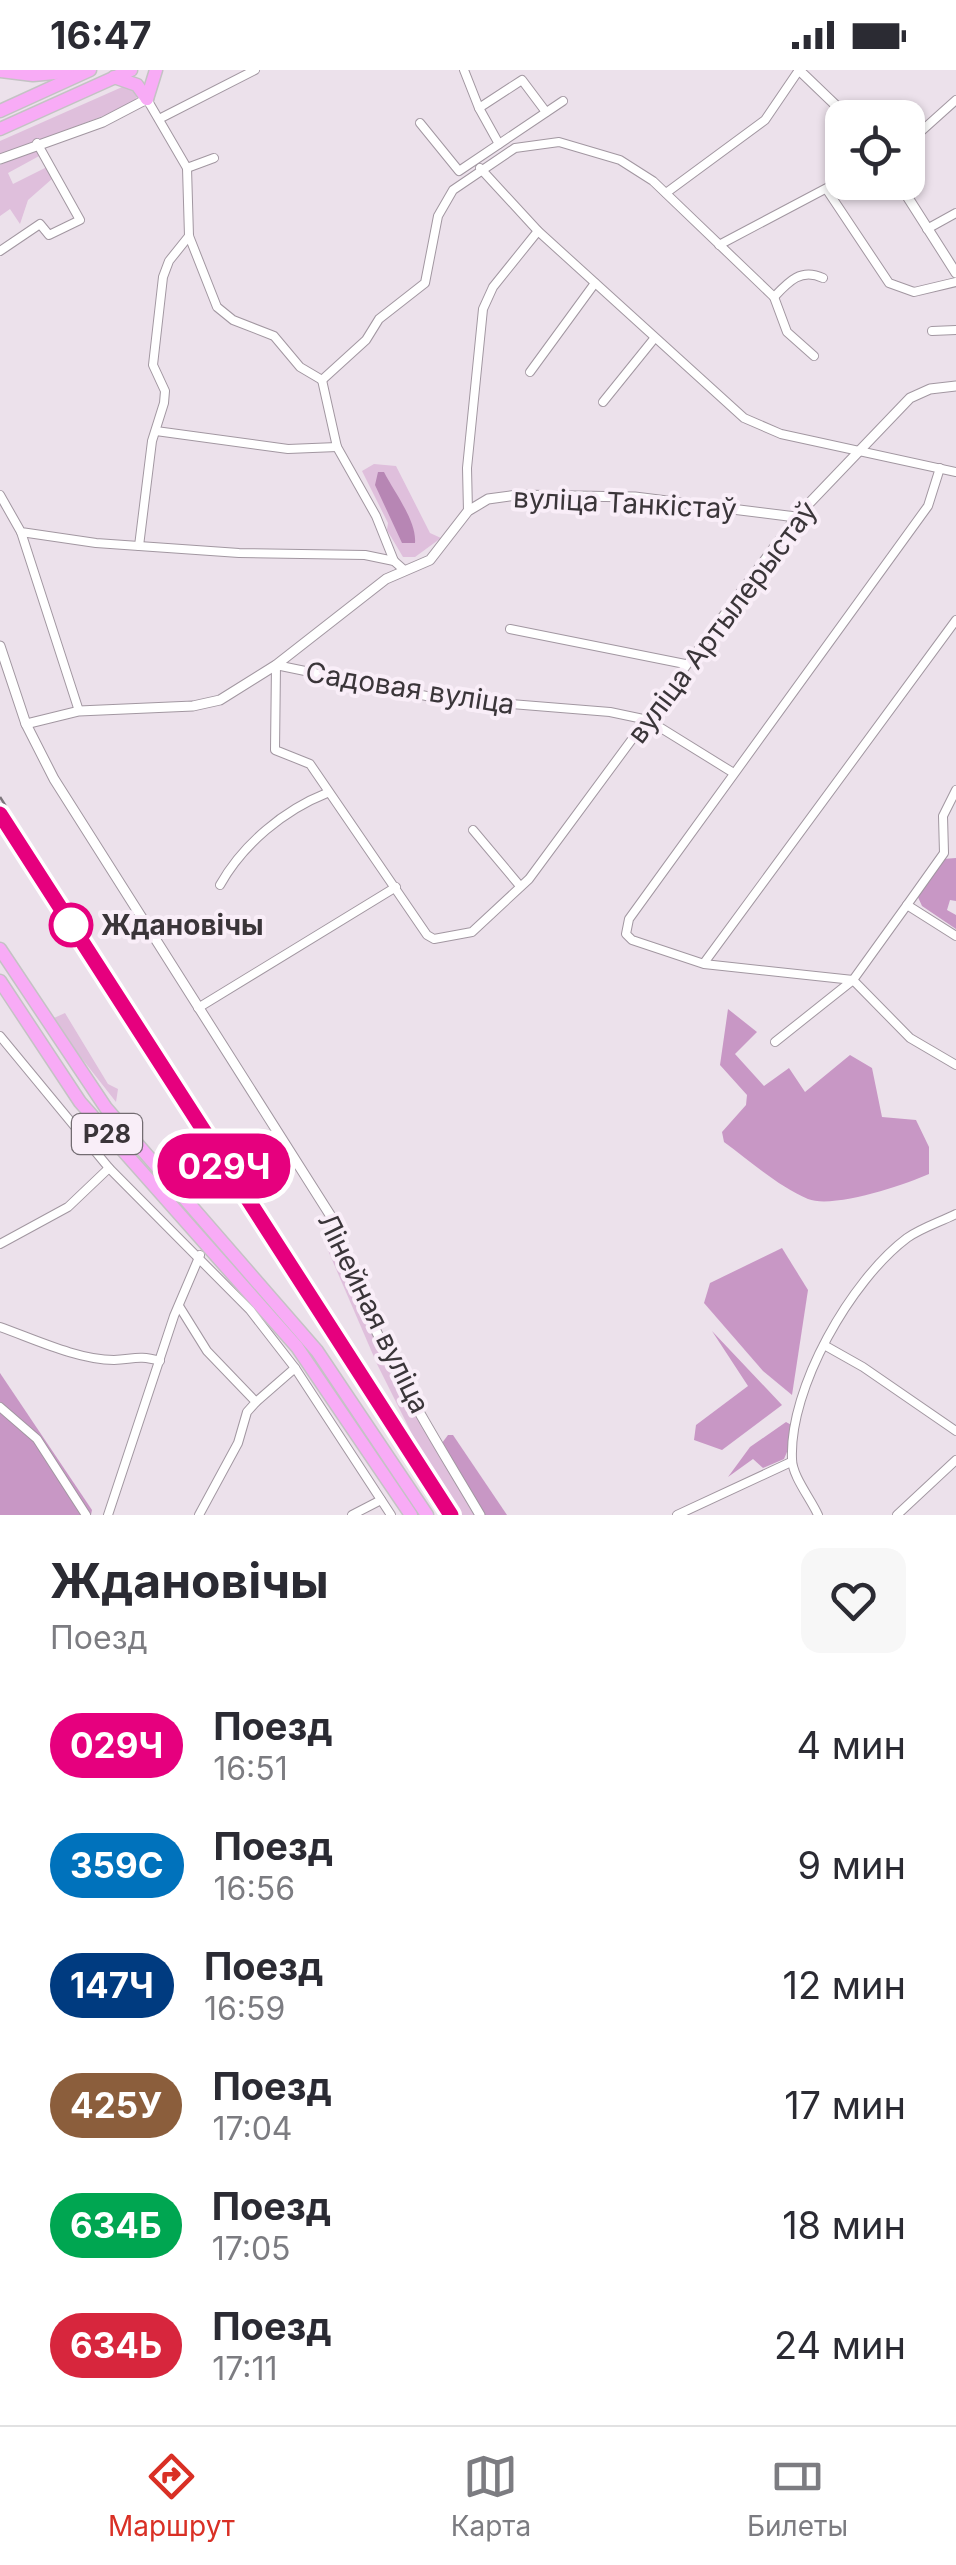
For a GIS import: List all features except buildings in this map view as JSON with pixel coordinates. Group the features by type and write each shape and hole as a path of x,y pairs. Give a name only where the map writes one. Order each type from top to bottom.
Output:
{"highway":[{"path":"0,71 33,75 87,70"},
{"path":"0,111 87,70"},
{"path":"0,129 131,70"},
{"path":"148,100 156,70"},
{"path":"114,77 136,85 148,100"},
{"name":"Р28","path":"0,949 106,1108 317,1351 426,1515"},
{"name":"Р28","path":"0,981 80,1102 298,1347 411,1515"}],"street":[{"path":"159,118 255,70"},
{"path":"464,70 478,108 499,144"},
{"path":"666,193 765,120 799,70 830,100"},
{"path":"478,108 522,80 546,112"},
{"path":"0,159 103,122 148,100 187,168 190,236 217,307 234,320 274,336 300,367 322,380 336,447 357,478 394,561 403,569"},
{"path":"420,123 459,170 563,100"},
{"path":"925,127 956,100"},
{"path":"322,380 366,340 379,319 424,284 445,201 480,168 515,148 544,142 591,149 635,168 774,297 787,332 814,356"},
{"path":"0,251 40,224 49,235 80,220 38,143"},
{"path":"187,168 214,158"},
{"path":"480,168 538,231 653,340 726,404 762,428 956,472"},
{"path":"719,245 825,191"},
{"path":"834,200 889,283 914,292 956,282"},
{"path":"909,200 956,273"},
{"path":"927,229 956,213"},
{"path":"198,1008 396,887 310,764 274,750 276,665 403,569 417,566 440,551 468,511 467,468 483,309 493,287 538,231"},
{"path":"139,546 164,402 164,390 153,365 163,277 169,261 190,236"},
{"path":"774,297 800,275 811,273 823,278"},
{"path":"530,372 595,284"},
{"path":"932,330 956,330"},
{"path":"603,402 653,340"},
{"name":"вуліца Артылерыстаў","path":"396,887 420,926 434,939 472,932 517,888 648,720 685,664 796,517 910,398 930,388 956,386"},
{"path":"156,431 288,449 336,447"},
{"path":"940,468 928,506 732,772 626,925 632,940 704,964 853,980 910,1038 956,1065"},
{"path":"0,495 22,532 78,711"},
{"name":"вуліца Танкістаў","path":"468,511 488,499 529,495 635,498 796,517"},
{"path":"22,532 139,546 365,555 394,561"},
{"path":"704,964 956,620"},
{"path":"510,629 685,664"},
{"name":"Лінейная вуліца","path":"0,646 26,724 68,804 338,1228 357,1284 409,1392 480,1515"},
{"name":"Садовая вуліца","path":"26,724 78,711 207,704 276,665 436,698 610,712 648,720 732,772"},
{"path":"775,1042 853,980 944,853 943,816 956,790"},
{"path":"220,885 238,853 303,802 327,793"},
{"path":"473,830 517,888"},
{"path":"944,853 956,854"},
{"path":"907,904 956,936"},
{"path":"0,1036 109,1168 200,1255 295,1368 391,1515"},
{"path":"0,1244 68,1208 109,1168"},
{"path":"818,1515 791,1462 801,1407 824,1345 860,1286 893,1252 908,1238 956,1214"},
{"path":"108,1515 116,1481 136,1438 200,1255"},
{"path":"179,1306 207,1352 256,1402"},
{"path":"0,1327 91,1356 115,1360 137,1355 160,1361"},
{"path":"824,1345 863,1366 956,1431"},
{"path":"199,1515 238,1442 247,1412 295,1368"},
{"path":"0,1406 37,1439 86,1515"},
{"path":"897,1515 956,1460"},
{"path":"677,1515 791,1462"},
{"path":"352,1515 381,1500"}],"shaded area":[{"path":"129,84 138,95 132,105 0,155 0,141"},
{"path":"35,149 41,155 8,173 13,184 47,167 53,178 28,200 20,224 10,209 0,216 0,165"},
{"path":"374,464 396,466 430,533 441,538 415,557 403,557 387,530 388,523 362,471"},
{"path":"378,472 384,472 404,507 415,543 402,543 375,485"},
{"path":"956,858 956,901 950,900 947,910 956,915 956,929 922,906 917,895 943,859"},
{"path":"728,1009 757,1032 735,1054 764,1086 789,1068 805,1092 850,1055 872,1068 882,1117 916,1120 929,1147 929,1174 868,1194 819,1201 786,1187 724,1142 722,1132 746,1105 747,1095 720,1065"},
{"path":"65,1013 108,1084 118,1089 116,1102 54,1023 54,1018"},
{"path":"327,1248 480,1515 460,1515 428,1466 377,1364"},
{"path":"782,1248 808,1290 792,1395 763,1371 704,1303 710,1283"},
{"path":"712,1331 782,1405 722,1450 694,1440 696,1425 748,1386"},
{"path":"0,1373 92,1510 91,1515 0,1515"},
{"path":"786,1422 797,1428 784,1459 763,1468 753,1459 728,1477 750,1447"},
{"path":"453,1435 507,1515 484,1515 442,1443"}],"railway":[{"path":"0,797 457,1515"},
{"path":"0,825 39,885"},
{"path":"95,971 124,1015"}],"train":[{"name":"029Ч","path":"0,814 451,1515"}],"place":[{"name":"Ждановічы","path":"71,925"}]}
